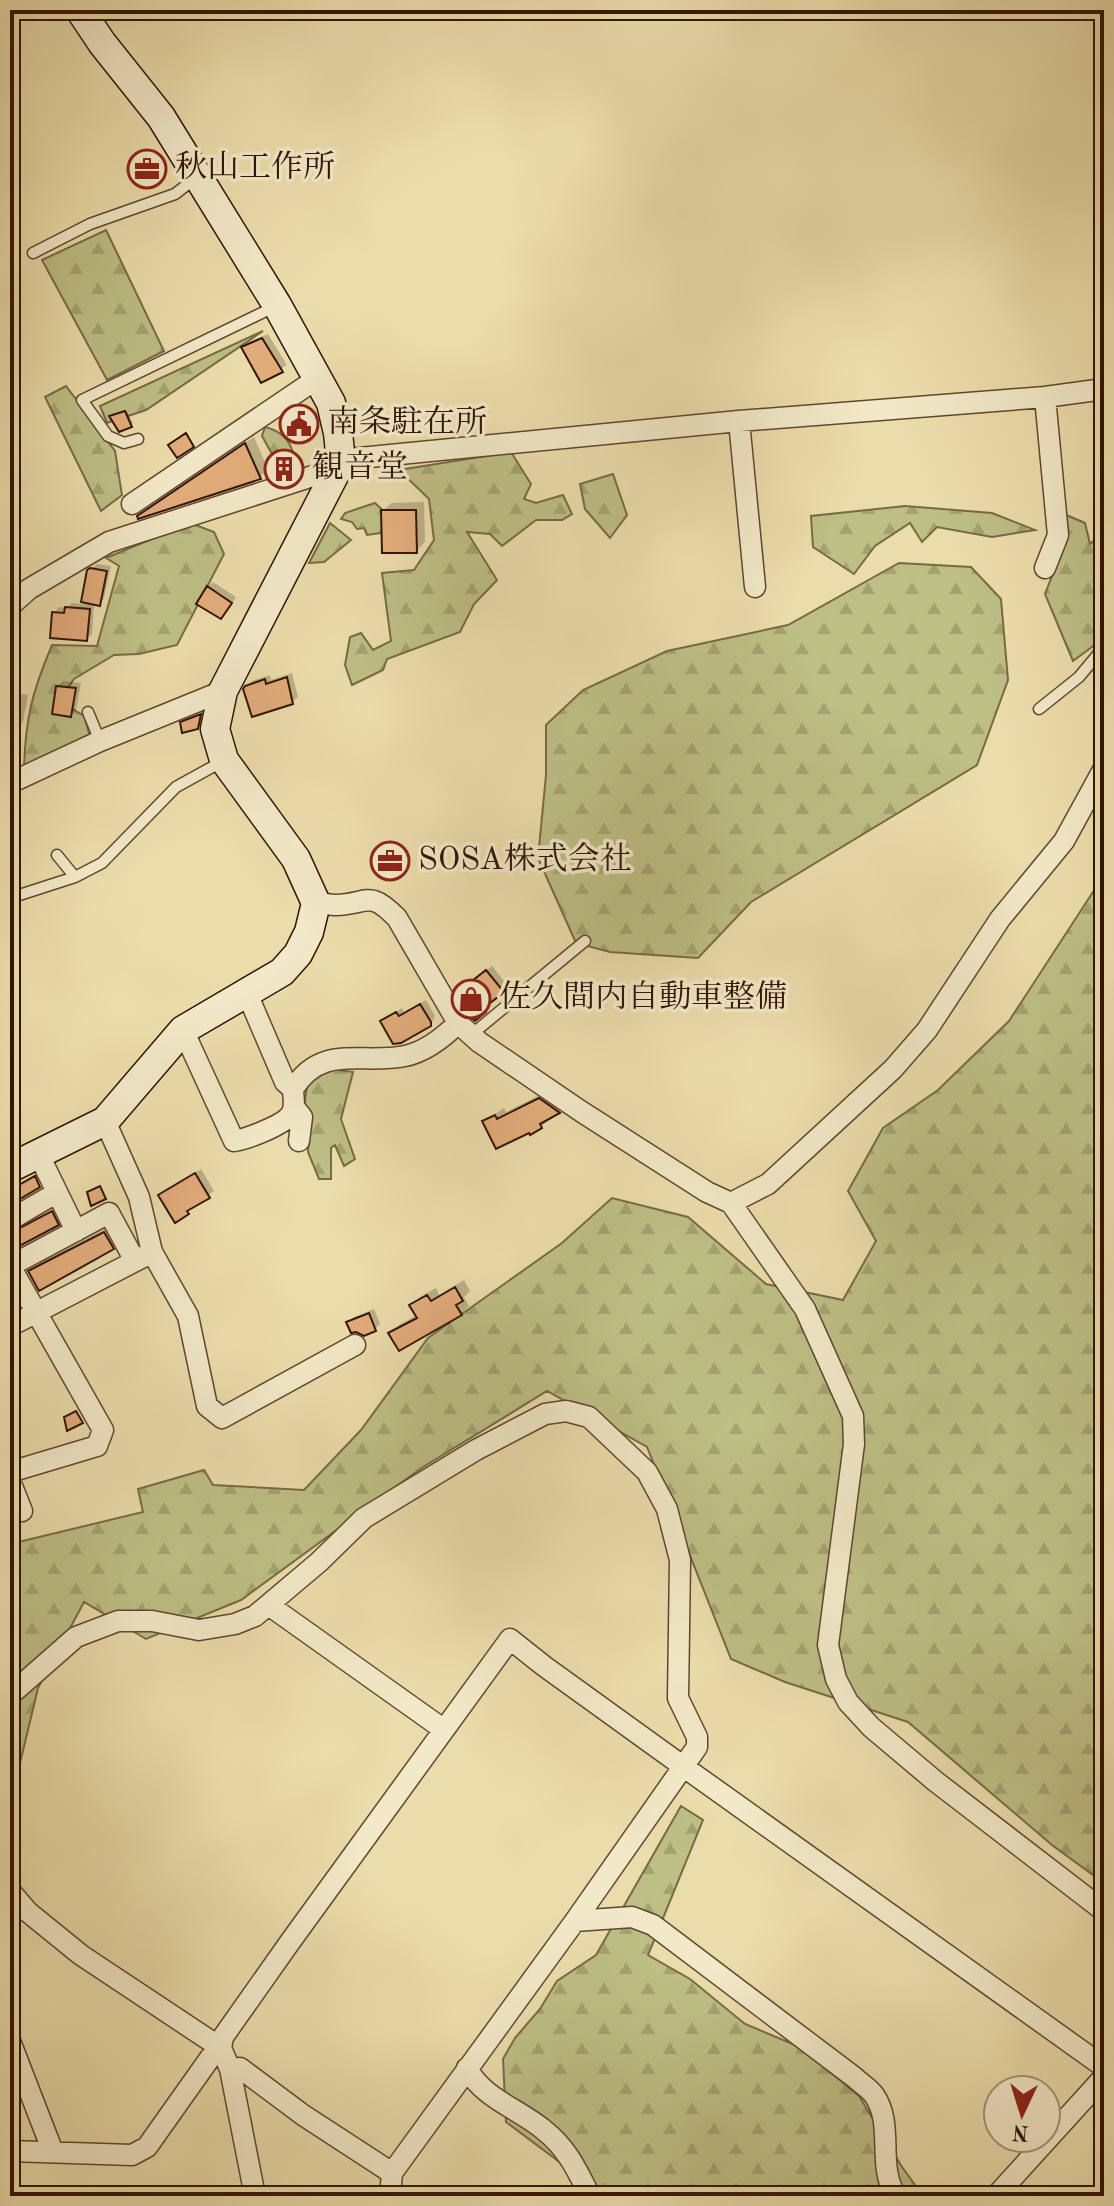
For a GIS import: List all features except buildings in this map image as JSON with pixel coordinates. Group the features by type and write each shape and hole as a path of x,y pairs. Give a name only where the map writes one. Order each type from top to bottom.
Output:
{"street":[{"path":"10,1168 105,1121 183,1030 282,972 298,954 309,932 316,903 296,859 224,760 215,729 223,691 341,462 331,403 277,305 161,117 80,10"},
{"path":"132,504 318,378"},
{"path":"10,606 29,589 109,542 319,474 349,459 739,421 1045,397 1104,389"},
{"path":"1045,397 1058,535 1045,568"},
{"path":"739,421 755,587"},
{"path":"10,783 100,741 223,691"},
{"path":"731,1203 768,1184 893,1069 927,1030 1000,919 1064,841 1104,768"},
{"path":"316,903 338,905 361,899 385,905 397,918 464,1029 582,1112 707,1192 731,1203 805,1309 853,1416 854,1444 828,1645 836,1679 848,1702 871,1727 935,1781 1104,1911"},
{"path":"246,991 302,1117 299,1141"},
{"path":"183,1030 234,1141 283,1122 290,1115 293,1098 305,1070 320,1061 409,1055 464,1029"},
{"path":"105,1121 139,1197 144,1256"},
{"path":"38,1153 76,1231"},
{"path":"10,1220 56,1193"},
{"path":"10,1472 97,1446 103,1430 10,1266 109,1213 188,1316 207,1406 222,1418 355,1345"},
{"path":"10,1326 144,1256"},
{"path":"237,1390 270,1394"},
{"path":"10,1695 76,1637 118,1621 152,1621 199,1630 235,1624 255,1616 270,1606 364,1518 476,1450 545,1414 566,1411 589,1417 647,1472 667,1509 680,1560 678,1698 697,1737 697,1747 392,2173 390,2196"},
{"path":"10,1481 22,1511"},
{"path":"270,1606 443,1729"},
{"path":"10,2151 132,2155 147,2147 210,2058 221,2048 223,2037 281,1954 510,1639 1104,2067"},
{"path":"11,1894 28,1912 81,1955 221,2048 230,2069 255,2196"},
{"path":"575,1921 632,1917 653,1925 854,2077 874,2095 885,2126 889,2185 896,2196"},
{"path":"10,2041 53,2152"},
{"path":"230,2069 240,2068 303,2115 392,2173"},
{"path":"467,2068 475,2084 544,2129 568,2152 590,2196"},
{"path":"996,2196 1104,2077"}],"lane":[{"path":"33,253 90,224 175,194 197,177"},
{"path":"138,439 124,443 108,436 82,400 277,305"},
{"path":"1039,709 1079,677 1104,647"},
{"path":"88,712 100,741"},
{"path":"10,898 75,877 102,863 176,787 224,760"},
{"path":"57,855 75,877"},
{"path":"464,1029 585,941"}],"green space":[{"path":"106,230 164,351 107,380 42,260"},
{"path":"263,331 146,410 107,423 100,406"},
{"path":"66,386 115,451 122,495 101,511 45,397"},
{"path":"265,427 287,440 295,461 295,479 275,484 265,466 273,456 262,436"},
{"path":"511,452 531,484 524,499 536,503 563,495 572,514 562,520 536,520 502,546 490,534 467,532 497,580 474,604 460,632 387,659 383,670 352,685 345,665 350,637 361,633 373,650 391,641 382,573 414,570 434,540 429,499 399,470"},
{"path":"613,474 627,515 610,538 585,509 580,484"},
{"path":"375,503 389,516 380,533 367,535 364,528 357,529 352,522 341,519 345,513"},
{"path":"905,506 992,513 1035,530 992,537 937,527 922,542 910,523 875,546 854,574 813,547 811,516"},
{"path":"1064,514 1085,523 1090,544 1104,532 1104,638 1073,661 1045,594 1056,566"},
{"path":"190,523 214,532 224,554 177,645 139,654 114,655 74,679 59,701 84,716 91,740 24,771 31,706 52,645 97,646 119,566 106,558"},
{"path":"330,523 351,540 324,562 309,563"},
{"path":"899,563 971,567 1001,599 1008,680 977,765 751,902 698,958 610,952 576,943 538,858 546,775 546,725 583,690 667,651 788,625"},
{"path":"1104,875 1104,1883 1052,1845 908,1722 785,1682 731,1659 647,1447 547,1391 420,1469 241,1600 146,1639 84,1602 38,1688 10,1805 10,1544 143,1512 138,1489 204,1470 213,1485 304,1490 361,1430 428,1338 562,1243 612,1198 688,1217 766,1284 843,1300 876,1241 848,1191 883,1128 938,1090 1009,1021"},
{"path":"330,1069 353,1072 341,1119 355,1159 344,1166 335,1145 331,1148 331,1179 319,1179 308,1152 310,1120 303,1112 308,1081"},
{"path":"681,1806 703,1820 648,1955 690,1979 745,2024 800,2047 859,2096 923,2196 605,2196 506,2122 503,2059 557,1981 596,1955"}],"place":[{"name":"秋山工作所","path":"147,169"},
{"name":"南条駐在所","path":"299,424"},
{"name":"観音堂","path":"284,469"},
{"name":"SOSA株式会社","path":"390,861"},
{"name":"佐久間内自動車整備","path":"471,999"}]}
